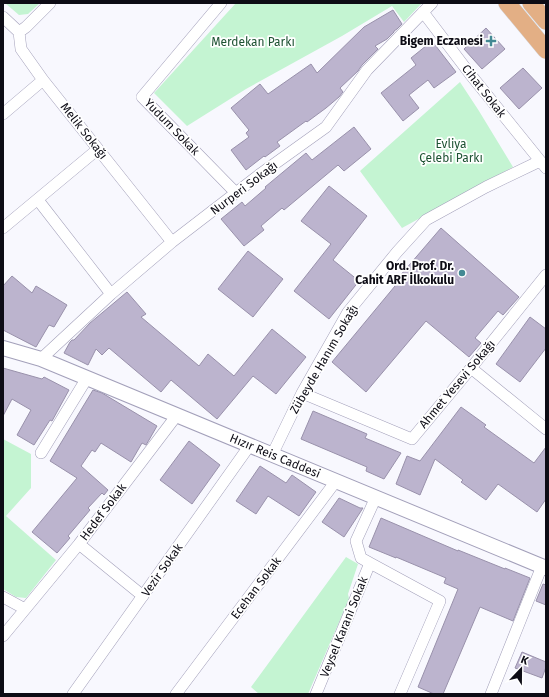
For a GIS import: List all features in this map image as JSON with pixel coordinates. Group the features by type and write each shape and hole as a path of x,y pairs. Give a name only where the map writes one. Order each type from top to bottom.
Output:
{"main road":[{"path":"507,3 546,50"},
{"path":"531,3 546,22"}],"street":[{"path":"3,17 19,32 50,3"},
{"name":"Yudum Sokak","path":"221,3 142,97 236,193"},
{"name":"Nurperi Sokağı","path":"41,359 111,294 172,242 326,127 367,70 432,3"},
{"name":"Cihat Sokak","path":"423,12 470,74 543,164"},
{"name":"Melik Sokağı","path":"19,32 21,49 172,242"},
{"path":"3,114 44,80"},
{"path":"3,228 98,149"},
{"name":"Zübeyde Hanım Sokağı","path":"272,455 302,393 348,312 397,252 426,220 486,187 543,164"},
{"path":"38,200 111,294"},
{"name":"Ahmet Yesevi Sokağı","path":"302,393 412,439 546,275"},
{"name":"Hızır Reis Caddesi","path":"3,348 41,359 544,567"},
{"path":"471,368 546,429"},
{"path":"41,453 87,378"},
{"name":"Hedef Sokak","path":"143,596 79,544 176,415"},
{"name":"Vezir Sokak","path":"73,694 250,446"},
{"name":"Ecehan Sokak","path":"176,694 336,481"},
{"name":"Veysel Karani Sokak","path":"316,694 370,563 361,558 356,541 376,498"},
{"path":"3,636 79,544"},
{"path":"370,563 440,602 400,694"},
{"path":"491,694 544,567"},
{"path":"3,597 25,609"}],"green space":[{"path":"5,3 40,3 28,14 19,15"},
{"name":"Merdekan Parkı","path":"236,3 422,3 404,22 392,6 342,36 246,89 187,126 154,93"},
{"name":"Evliya Çelebi Parkı","path":"460,82 513,167 402,228 360,171"},
{"path":"3,439 31,454 31,488 6,516 56,560 26,598 16,597 3,589"},
{"path":"346,557 358,564 348,594 349,599 308,694 259,694 251,687"}],"building":[{"path":"393,10 402,24 387,39 375,46 378,49 340,88 343,92 339,97 307,122 306,121 277,142 280,146 246,170 231,150 249,137 246,133 249,130 231,108 260,84 268,94 311,64 317,73 364,27"},
{"path":"486,28 505,49 482,69 464,49"},
{"path":"432,41 456,72 434,88 428,80 409,95 419,108 403,121 381,93 416,65 411,58"},
{"path":"523,68 542,88 519,109 500,88"},
{"path":"354,127 371,149 344,171 338,165 284,210 282,208 261,226 264,230 244,246 221,219 242,202 245,206 266,188 265,187 306,153 312,160"},
{"path":"329,186 367,216 333,260 359,281 329,319 294,291 331,244 301,221"},
{"path":"441,228 519,297 503,315 498,311 475,338 481,343 469,357 426,321 366,392 332,362 395,286 393,284"},
{"path":"248,251 283,279 253,317 218,289"},
{"path":"12,276 32,293 36,286 67,305 54,327 49,325 36,347 3,330 3,286"},
{"path":"127,292 146,314 141,317 199,366 208,354 234,376 272,329 306,357 276,394 253,376 217,419 171,380 161,392 109,348 102,355 96,349 88,365 64,353 72,340 74,340 90,323"},
{"path":"530,317 546,329 546,348 520,382 496,364"},
{"path":"3,368 42,379 44,377 69,390 52,421 50,420 34,445 17,435 31,410 12,399 3,416"},
{"path":"93,390 102,393 157,426 146,445 142,443 131,462 101,443 95,452 92,450 81,466 108,490 104,495 102,493 88,508 90,510 68,536 70,538 57,553 32,532 77,478 50,461"},
{"path":"461,407 486,425 484,427 534,463 546,447 546,499 537,512 498,484 486,500 461,482 463,480 435,459 420,495 396,484 407,456 420,461"},
{"path":"313,411 367,434 365,438 401,453 384,479 366,471 367,467 301,439"},
{"path":"189,441 220,465 192,504 160,480"},
{"path":"260,466 286,483 292,475 316,492 299,516 268,496 256,514 236,501"},
{"path":"339,498 363,508 344,537 322,522"},
{"path":"381,518 458,551 530,578 513,621 480,607 443,694 434,694 418,687 458,589 444,583 446,578 369,547"},
{"path":"543,584 546,585 546,605 536,601"},
{"path":"522,652 546,662 546,667 542,678 515,668"}],"place":[{"name":"Bigem Eczanesi","path":"491,41"},
{"name":"Ord. Prof. Dr. Cahit ARF İlkokulu","path":"462,273"}]}
